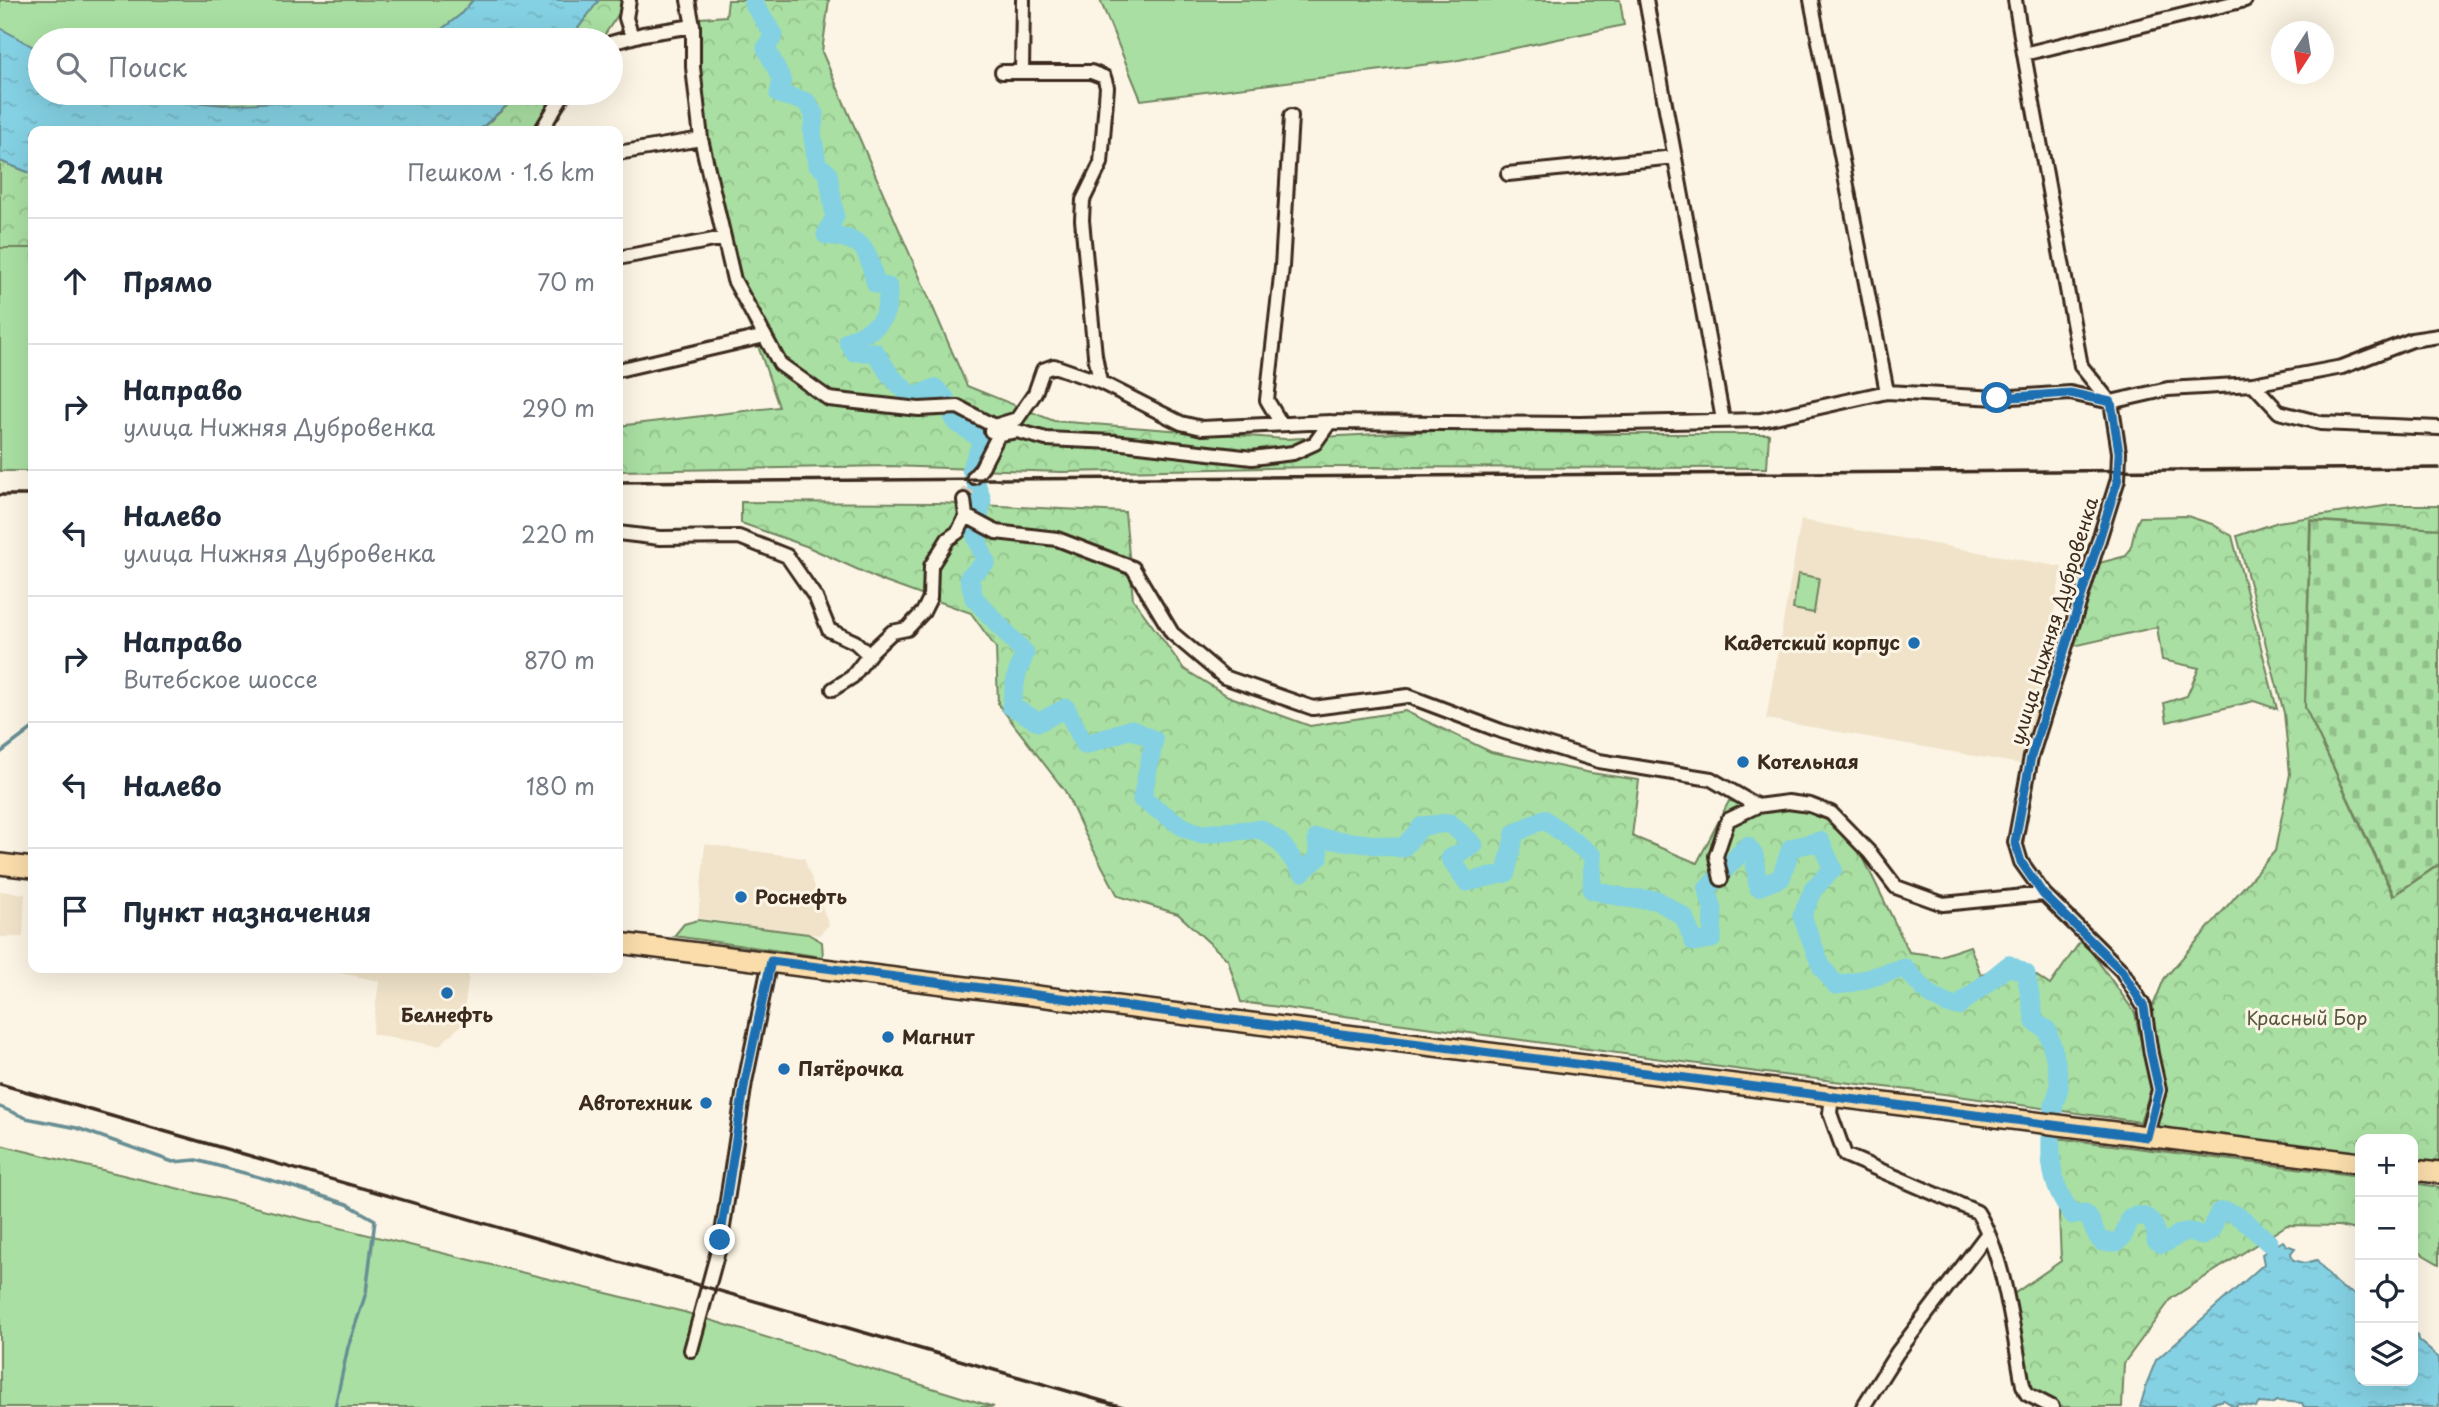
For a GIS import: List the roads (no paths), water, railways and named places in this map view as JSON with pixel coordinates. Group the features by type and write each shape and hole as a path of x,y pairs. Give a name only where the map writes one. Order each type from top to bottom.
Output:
{"main road":[{"path":"0,864 28,867"},
{"path":"623,944 2355,1162"},
{"path":"2418,1171 2439,1173"}],"street":[{"path":"629,0 626,18 632,37"},
{"path":"688,0 693,26 701,139 734,280 780,364 829,398 919,409 958,407 994,426"},
{"path":"1022,72 1023,0"},
{"path":"1647,0 1724,421"},
{"path":"1811,0 1887,393"},
{"path":"2015,0 2081,366 2111,402"},
{"path":"2024,54 2245,0"},
{"path":"623,40 693,26"},
{"path":"1002,72 1091,72 1104,77 1107,87 1101,163 1083,200 1082,220 1100,382"},
{"path":"544,126 557,105"},
{"path":"1280,422 1268,400 1282,267 1291,116"},
{"path":"623,152 701,139"},
{"path":"1508,174 1675,158"},
{"path":"623,257 724,238"},
{"path":"623,369 765,336"},
{"path":"989,451 988,436 994,426 1017,419 1035,393 1043,370 1054,366 1100,382 1181,423 1202,428 1245,427 1280,422 1580,424 1724,421 1761,420 1887,393 1997,398 2070,393 2111,402 2168,389 2253,384 2342,367 2412,340 2439,336"},
{"path":"2253,384 2279,412 2321,423 2439,428"},
{"name":"улица Нижняя Дубровенка","path":"2111,402 2119,452 2118,479 2031,757 2015,842 2021,862 2043,894 2122,971 2144,1007 2159,1090 2147,1137"},
{"path":"974,477 999,434 1017,431 1046,439 1114,442 1252,458 1293,453 1315,443 1330,422"},
{"path":"833,689 852,677 892,632 907,629 923,612 930,598 931,566 948,539 958,533 966,516 964,500"},
{"path":"966,516 996,532 1057,539 1133,568 1172,633 1224,677 1313,708 1408,696 1501,731 1600,761 1711,779 1757,806"},
{"path":"623,534 660,538 739,537 787,556 816,598 829,630 855,642 869,655"},
{"path":"1721,879 1716,856 1728,820 1757,806 1788,802 1810,805 1831,813 1870,853 1896,887 1943,904 2043,894"},
{"path":"691,1350 720,1240 745,1082 771,961"},
{"path":"1832,1096 1830,1113 1844,1155 1978,1212 1988,1233 2002,1282 2023,1385 2027,1394 2052,1407"},
{"path":"1863,1407 1897,1353 1988,1233"}],"water":[{"path":"473,0 599,0 578,28 443,28"},
{"path":"0,28 28,44 28,105 507,105 484,126 28,126 28,172 0,161"},
{"path":"2283,1241 2295,1248 2291,1253 2293,1260 2305,1263 2317,1260 2339,1286 2355,1294 2355,1386 2418,1386 2418,1340 2439,1358 2439,1407 2304,1407 2302,1403 2277,1401 2271,1404 2259,1403 2256,1407 2238,1404 2235,1407 2224,1400 2212,1403 2209,1407 2140,1407 2156,1360 2264,1264 2262,1254"}],"waterway":[{"path":"755,0 753,3 774,35 766,48 782,80 779,94 807,102 815,116 812,131 817,164 828,173 835,216 826,235 850,240 863,248 870,261 876,284 888,287 886,309 880,322 848,341 854,352 875,352 890,375 913,398 935,388 945,398 956,422 983,440 971,469 982,500 976,537 986,562 969,577 974,598 1025,653 1017,674 1011,706 1039,722 1066,708 1085,745 1131,729 1154,740 1142,799 1183,827 1200,834 1261,829 1280,842 1302,872 1319,857 1317,838 1403,848 1422,826 1450,823 1474,845 1450,858 1467,882 1506,873 1515,833 1544,819 1593,856 1592,890 1626,898 1657,900 1684,917 1694,942 1712,939 1713,909 1707,889 1747,846 1754,855 1758,887 1781,878 1791,848 1820,841 1833,869 1814,888 1802,916 1821,966 1836,985 1905,968 1935,998 1958,1006 2009,965 2026,974 2035,1022 2047,1030 2058,1075 2059,1088 2051,1134 2054,1176 2058,1190 2073,1215 2085,1214 2102,1242 2117,1242 2123,1236 2131,1217 2137,1216 2147,1218 2153,1224 2156,1240 2161,1244 2186,1232 2203,1236 2211,1230 2219,1212 2226,1211 2239,1217 2269,1243"},
{"path":"0,753 28,732"},
{"path":"0,1107 26,1118 77,1128 173,1162 196,1160 281,1183 347,1204 375,1220 366,1293 348,1347 335,1407"}],"tunnel":[{"path":"964,500 974,477"}],"railway":[{"path":"623,482 2439,468"},
{"path":"0,495 28,495"},
{"path":"0,1084 1123,1407"}],"place":[{"name":"Кадетский корпус","path":"1914,643"},
{"name":"Котельная","path":"1743,762"},
{"name":"Роснефть","path":"741,897"},
{"name":"Белнефть","path":"447,993"},
{"name":"Магнит","path":"888,1037"},
{"name":"Пятёрочка","path":"784,1069"},
{"name":"Автотехник","path":"706,1103"}],"park label":[{"name":"Красный Бор","path":"2307,1018"}]}
